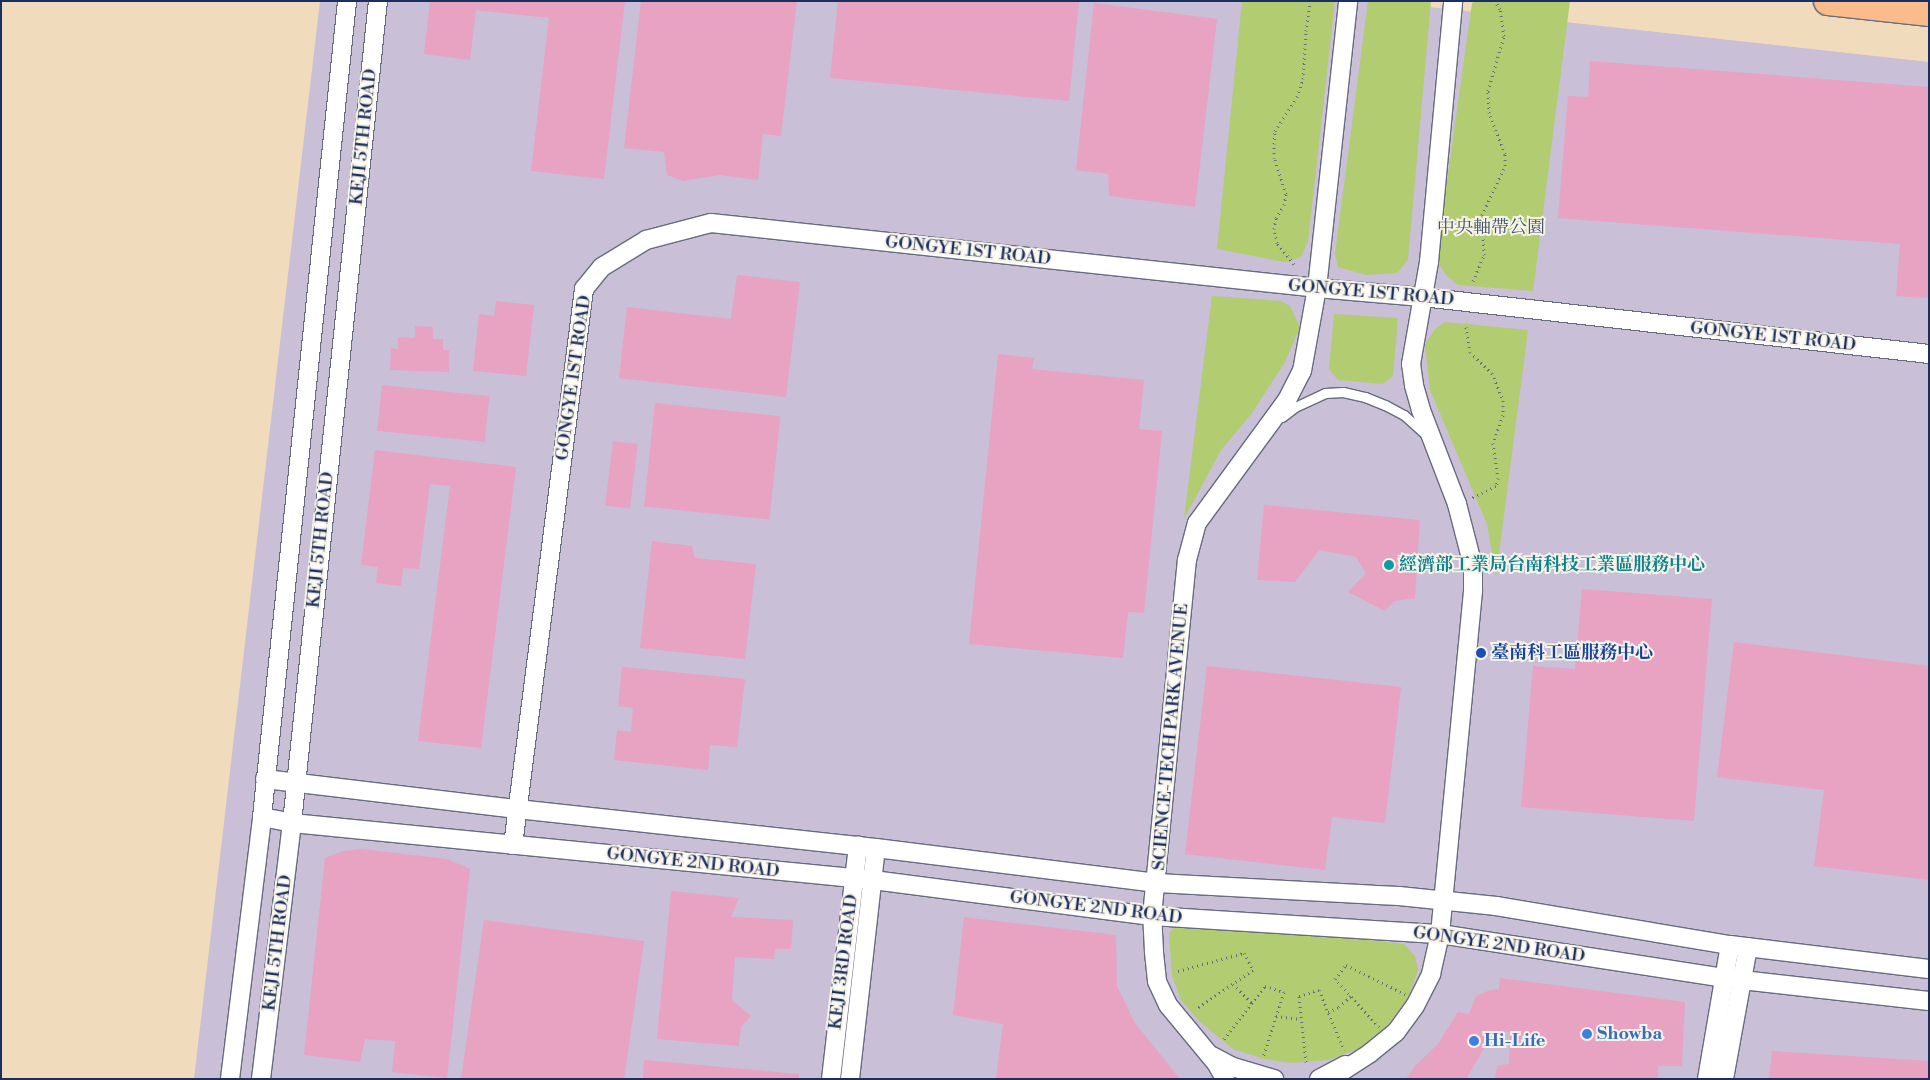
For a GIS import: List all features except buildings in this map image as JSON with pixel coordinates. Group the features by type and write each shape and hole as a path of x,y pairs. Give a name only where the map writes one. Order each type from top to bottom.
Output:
{"main road":[{"path":"1828,1 1929,12"}],"street":[{"name":"KEJI 5TH ROAD","path":"230,1079 262,817 347,1"},
{"name":"KEJI 5TH ROAD","path":"261,1079 292,822 378,1"},
{"name":"SCIENCE-TECH PARK AVENUE","path":"1225,1079 1209,1055 1168,1005 1157,981 1152,916 1157,883 1188,560 1197,523 1287,400 1302,371 1317,288 1348,1"},
{"name":"SCIENCE-TECH PARK AVENUE","path":"1336,1079 1341,1072 1370,1053 1396,1032 1415,1006 1431,974 1440,934 1444,901 1473,590 1473,566 1457,504 1416,394 1411,364 1429,262 1453,1"},
{"name":"GONGYE 1ST ROAD","path":"514,845 517,809 584,290 602,267 646,240 711,223 1317,288 1422,297 1929,354"},
{"name":"GONGYE 2ND ROAD","path":"265,778 517,809 876,848 1157,883 1391,895 1496,906 1730,945 1929,969"},
{"name":"GONGYE 2ND ROAD","path":"262,817 292,822 514,845 873,880 1152,916 1440,934 1733,979 1929,1001"},
{"name":"KEJI 3RD ROAD","path":"831,1079 858,846"},
{"name":"KEJI 3RD ROAD","path":"850,1079 876,848"},
{"path":"1724,1079 1733,979 1730,945"},
{"path":"1707,1079 1733,979 1748,947"},
{"name":"SCIENCE-TECH PARK AVENUE","path":"1319,1079 1370,1053"},
{"name":"SCIENCE-TECH PARK AVENUE","path":"1209,1055 1233,1067 1274,1079"}],"lane":[{"name":"SCIENCE-TECH PARK AVENUE","path":"1269,426 1309,399 1325,393 1343,392 1365,397 1404,415 1433,441"}],"path":[{"path":"1294,264 1277,243 1274,229 1276,218 1284,205 1286,194 1274,158 1274,144 1275,131 1297,98 1303,79 1310,1"},
{"path":"1473,281 1484,255 1482,215 1505,166 1505,154 1489,113 1488,91 1504,36 1500,9 1495,1"},
{"path":"1457,504 1487,492 1496,486 1498,478 1493,443 1503,415 1503,400 1499,387 1492,373 1470,352 1466,326"},
{"path":"1178,971 1244,953 1253,970 1197,1008"},
{"path":"1379,1027 1335,979 1346,965 1406,994"},
{"path":"1233,984 1252,1004"},
{"path":"1224,1039 1265,986 1284,992 1263,1057"},
{"path":"1306,1062 1299,996 1319,990 1345,1051"},
{"path":"1328,1012 1351,996"},
{"path":"1276,1016 1301,1019"}],"shaded area":[{"path":"320,1 1375,1 1929,62 1929,1079 194,1079"}],"green space":[{"path":"1242,1 1335,1 1308,241 1301,257 1285,262 1217,249"},
{"name":"中央軸帶公園","path":"1368,1 1431,1 1408,260 1397,273 1366,275 1338,267 1335,254"},
{"name":"中央軸帶公園","path":"1475,1 1570,1 1533,291 1458,285 1447,276 1436,260 1472,3"},
{"path":"1212,296 1281,301 1290,306 1300,327 1285,362 1252,413 1221,450 1184,519"},
{"path":"1334,314 1398,318 1393,376 1383,384 1338,380 1329,369"},
{"path":"1445,322 1528,330 1496,577 1487,524 1430,390 1425,344 1435,329"},
{"path":"1192,922 1404,944 1415,956 1418,970 1408,998 1385,1028 1360,1048 1329,1060 1291,1063 1264,1059 1233,1049 1199,1021 1181,1000 1172,975 1169,933 1177,925"}],"place":[{"name":"經濟部工業局台南科技工業區服務中心","path":"1389,565"},
{"name":"臺南科工區服務中心","path":"1481,653"},
{"name":"Showba","path":"1587,1034"},
{"name":"Hi-Life","path":"1474,1041"}]}
